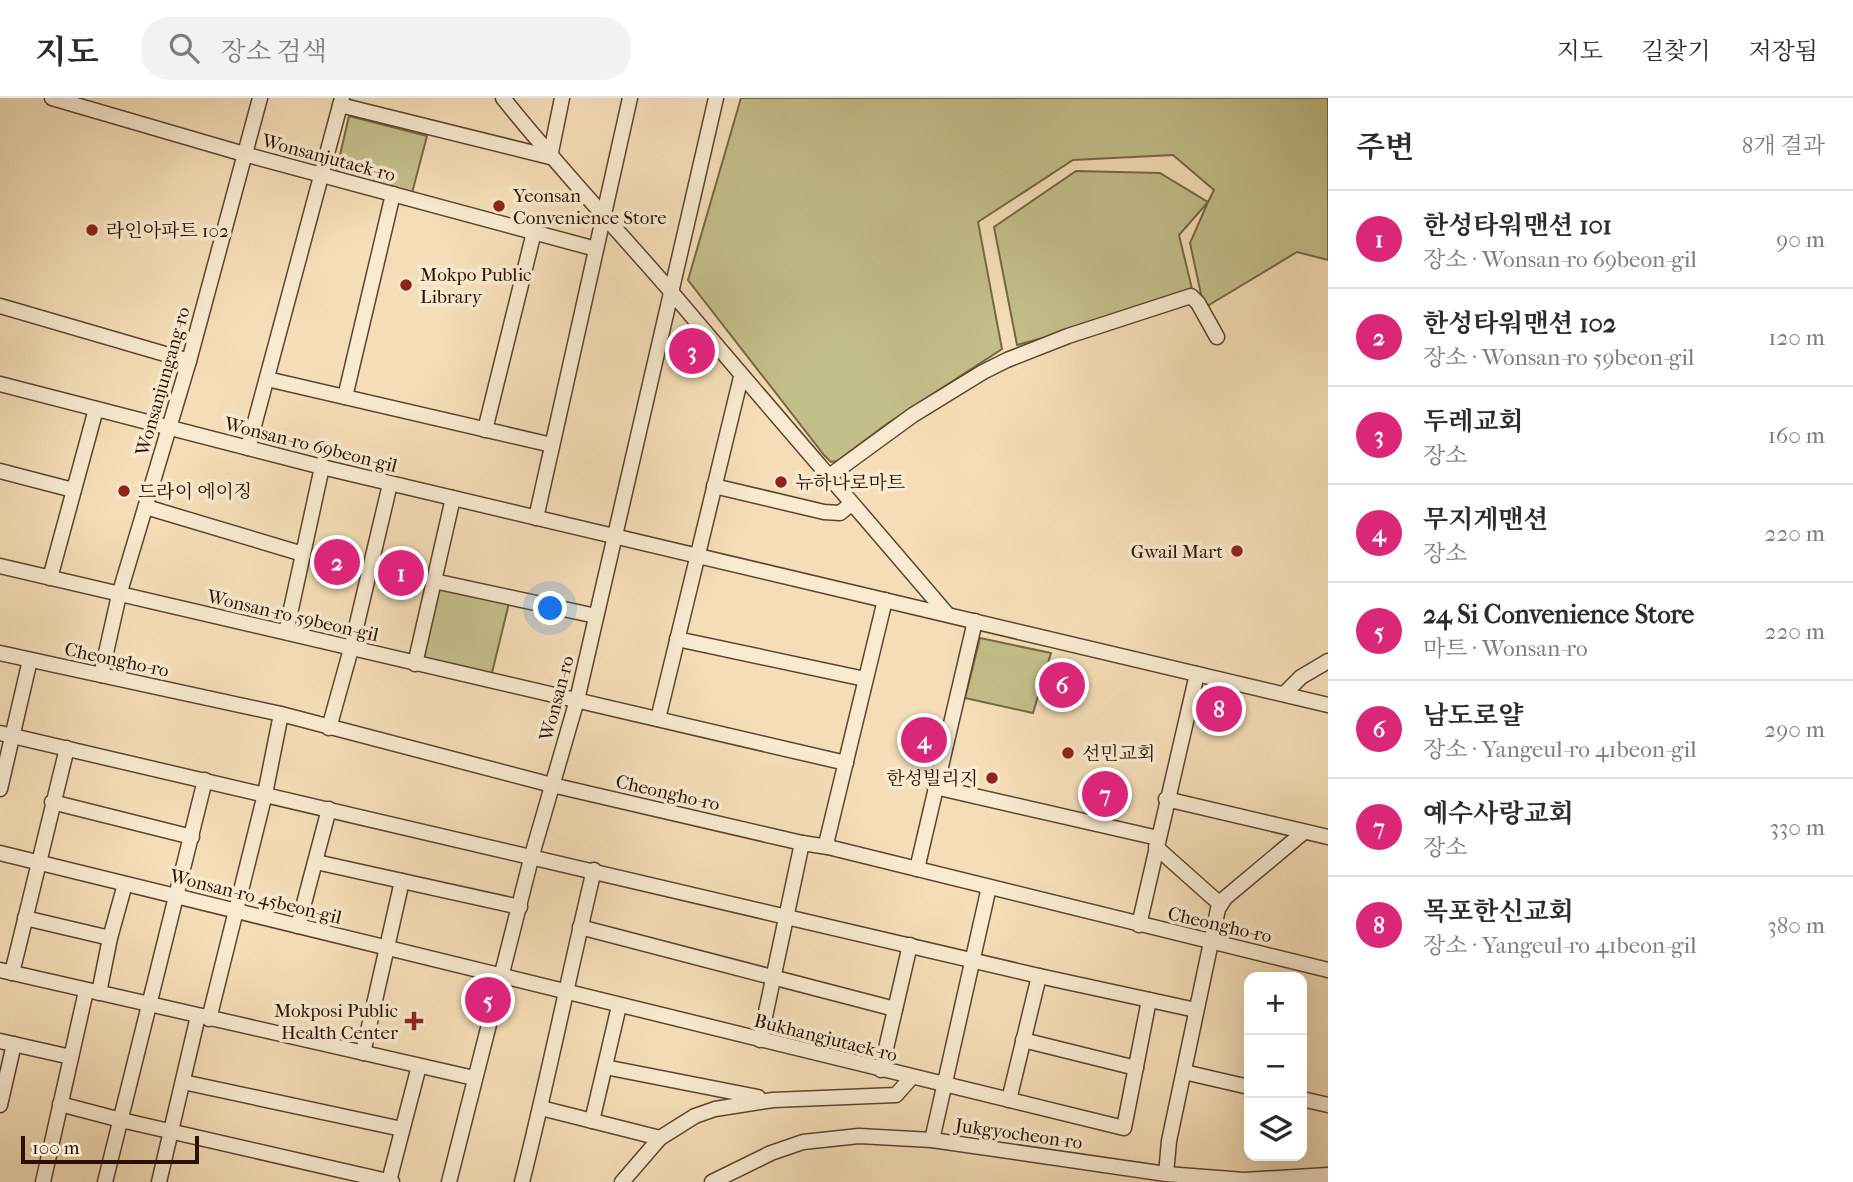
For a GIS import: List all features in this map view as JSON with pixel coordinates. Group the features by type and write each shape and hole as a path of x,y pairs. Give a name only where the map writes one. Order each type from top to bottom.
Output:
{"street":[{"name":"Wonsanjungang-ro","path":"101,675 120,595 189,362 260,98"},
{"path":"503,98 550,158 672,293 741,377 947,614"},
{"path":"550,158 562,98"},
{"path":"536,518 630,98"},
{"name":"Wonsan-ro","path":"449,1182 532,855 577,700 716,98"},
{"name":"Wonsanjutaek-ro","path":"56,99 244,154 596,249"},
{"path":"248,448 341,101 550,158"},
{"path":"345,397 393,194"},
{"path":"485,430 534,232"},
{"path":"596,249 618,233"},
{"path":"828,477 913,415 983,372 1023,352 1191,296 1199,303 1217,337"},
{"path":"0,306 189,362"},
{"path":"658,719 741,377"},
{"path":"267,379 552,446"},
{"name":"Wonsan-ro 69beon-gil","path":"0,384 390,484 1328,705"},
{"path":"50,578 96,409"},
{"path":"286,632 322,467"},
{"path":"0,471 73,491"},
{"path":"329,727 351,649 390,484"},
{"path":"715,486 824,512 840,513 851,504"},
{"path":"415,664 453,498"},
{"path":"146,507 303,554"},
{"name":"Wonsan-ro 59beon-gil","path":"0,566 846,763"},
{"path":"434,582 596,616"},
{"path":"828,847 827,840 885,600"},
{"path":"917,869 975,621"},
{"path":"677,639 865,679"},
{"name":"Cheongho-ro","path":"0,653 281,714 552,785 828,847 1328,970"},
{"path":"0,789 7,734 30,660"},
{"path":"1285,693 1301,677 1328,661"},
{"path":"1139,925 1197,674"},
{"path":"159,1182 183,1082 236,911 265,794 281,714"},
{"path":"7,734 1196,1010"},
{"path":"67,748 25,918 6,971 474,1078"},
{"path":"105,1182 205,780"},
{"path":"935,787 1157,843 1220,904"},
{"path":"1166,799 1328,837"},
{"path":"52,802 192,838"},
{"path":"298,926 329,809"},
{"path":"1166,1177 1169,1141 1220,904 1304,832"},
{"path":"760,1040 802,843"},
{"name":"Wonsan-ro 45beon-gil","path":"0,853 502,977"},
{"path":"316,862 520,907"},
{"path":"522,1182 594,870"},
{"path":"363,1053 401,881"},
{"path":"43,1182 71,1056 125,884"},
{"path":"932,1140 989,887"},
{"path":"25,918 110,938"},
{"path":"580,927 895,1009"},
{"path":"881,1070 910,945"},
{"path":"1009,1100 1039,975"},
{"name":"Bukhangjutaek-ro","path":"502,977 1124,1129 1136,1068"},
{"path":"1023,1040 1136,1068 1149,1000"},
{"path":"592,1121 619,1006"},
{"path":"0,1101 7,1042 71,1056"},
{"path":"60,1104 121,1121 391,1182 419,1066"},
{"path":"605,1067 773,1100"},
{"path":"1184,1072 1244,1086"},
{"path":"622,1182 660,1138 695,1116 715,1109 773,1100 896,1096 911,1078"},
{"path":"183,1082 402,1129"},
{"path":"1307,1100 1328,1105"},
{"path":"541,1108 660,1138"},
{"name":"Jukgyocheon-ro","path":"712,1182 771,1153 803,1142 859,1136 932,1140 1166,1177 1244,1181 1302,1179 1328,1175"}],"shaded area":[{"path":"741,98 1328,98 1328,260 1297,252 1204,308 1190,243 1214,190 1173,155 1073,160 978,222 1002,349 888,423 837,461 831,462 688,280"},
{"path":"349,116 427,136 412,193 336,172"},
{"path":"1076,171 1160,173 1208,202 1179,235 1194,297 1017,345 994,227"},
{"path":"442,588 509,603 491,677 425,661 422,656 437,592"},
{"path":"980,638 1051,653 1033,713 965,698"}],"place":[{"name":"Yeonsan Convenience Store","path":"499,206"},
{"name":"라인아파트 102","path":"92,230"},
{"name":"Mokpo Public Library","path":"406,285"},
{"name":"두레교회","path":"692,351"},
{"name":"뉴하나로마트","path":"781,482"},
{"name":"드라이 에이징","path":"124,491"},
{"name":"Gwail Mart","path":"1237,551"},
{"name":"한성타워맨션 102","path":"337,562"},
{"name":"한성타워맨션 101","path":"401,573"},
{"name":"남도로얄","path":"1062,685"},
{"name":"목포한신교회","path":"1219,709"},
{"name":"무지게맨션","path":"924,740"},
{"name":"선민교회","path":"1068,753"},
{"name":"한성빌리지","path":"992,778"},
{"name":"예수사랑교회","path":"1105,794"},
{"name":"24 Si Convenience Store","path":"488,1000"},
{"name":"Mokposi Public Health Center","path":"414,1021"}]}
